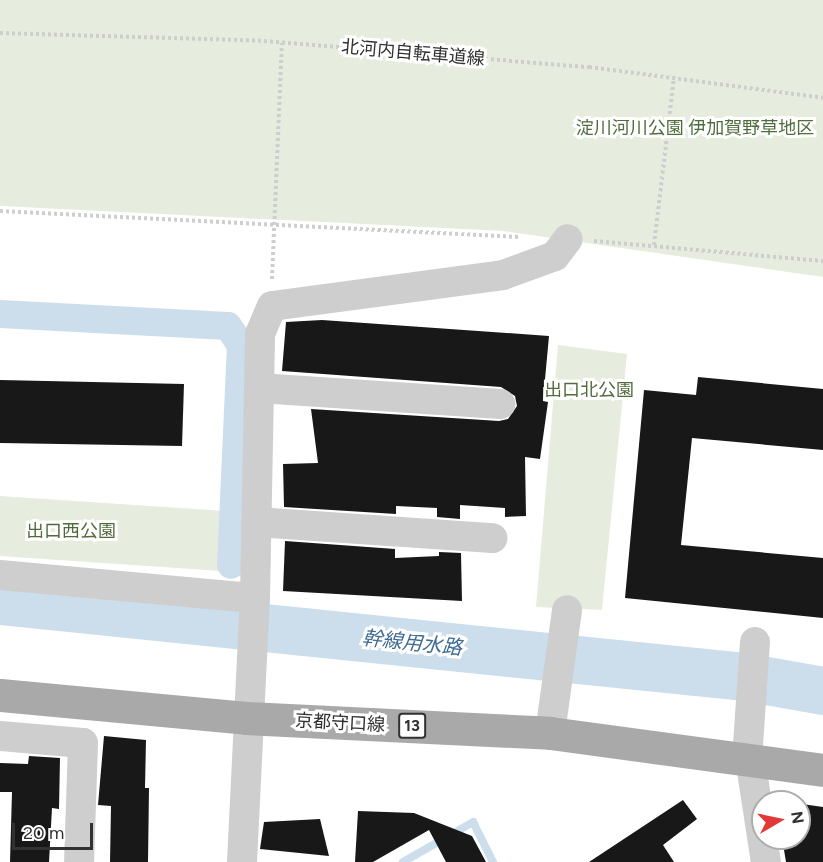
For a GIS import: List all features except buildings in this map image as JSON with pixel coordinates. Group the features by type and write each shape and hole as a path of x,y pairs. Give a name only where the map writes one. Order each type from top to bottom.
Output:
{"main road":[{"name":"京都守口線","path":"0,695 248,703 551,724 749,752 823,770"}],"street":[{"path":"242,862 248,703 255,598 261,334 272,306 503,274 555,256 568,239"},
{"path":"259,388 500,404"},
{"path":"256,522 492,538"},
{"path":"0,575 255,598"},
{"path":"551,724 567,610"},
{"path":"755,642 749,752 766,862"},
{"path":"0,736 82,743 79,862"}],"path":[{"name":"北河内自転車道線","path":"0,33 282,43 674,77 823,98"},
{"path":"272,306 273,225 282,43"},
{"path":"654,245 674,77"},
{"path":"0,211 568,239 823,261"}],"green space":[{"name":"淀川河川公園 伊加賀野草地区","path":"0,0 823,0 823,277 503,231 0,206"},
{"name":"出口北公園","path":"558,345 627,354 602,610 536,607"},
{"name":"出口西公園","path":"0,496 225,511 221,571 0,556"}],"waterway":[{"path":"0,314 228,326 241,345 231,565"},
{"name":"幹線用水路","path":"0,601 744,677 823,691"},
{"path":"227,613 228,623"},
{"path":"403,862 473,822 493,862"}]}
